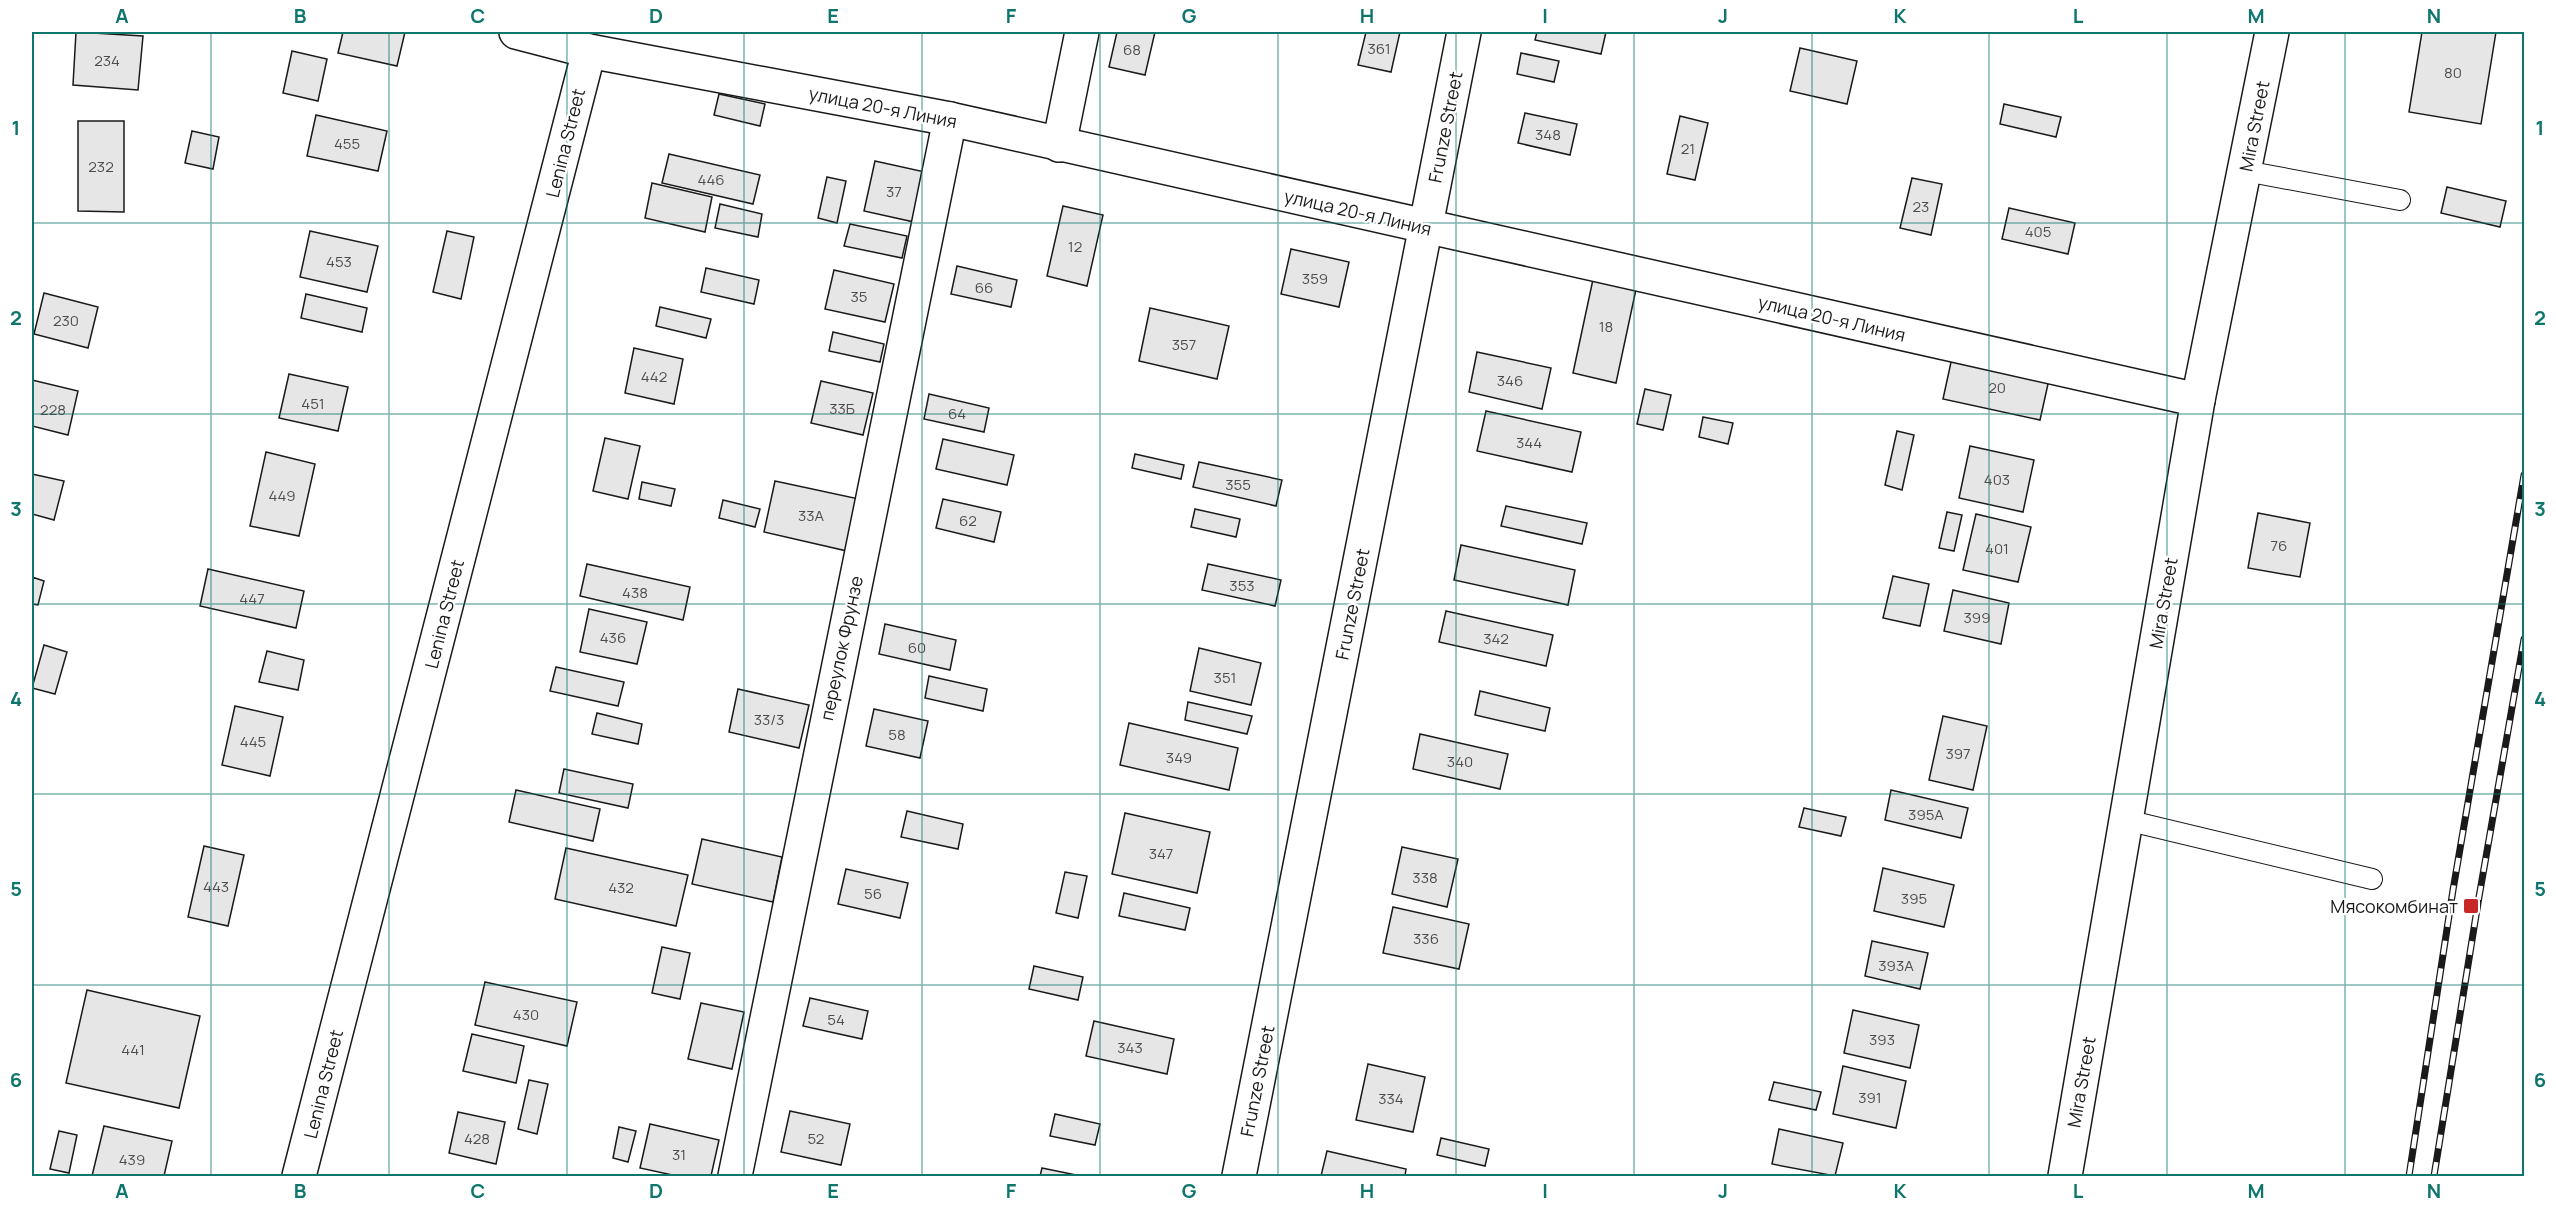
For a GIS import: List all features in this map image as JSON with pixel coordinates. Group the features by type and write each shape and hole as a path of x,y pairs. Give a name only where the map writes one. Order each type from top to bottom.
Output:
{"main road":[{"name":"улица 20-я Линия","path":"516,32 589,51 950,119 2198,400"},
{"path":"1059,145 1082,32"},
{"name":"Frunze Street","path":"1239,1176 1464,32"},
{"name":"Mira Street","path":"2065,1176 2198,400 2272,32"},
{"name":"Lenina Street","path":"299,1176 589,51"},
{"name":"переулок Фрунзе","path":"735,1176 950,119"}],"lane":[{"path":"2245,171 2400,200"},
{"path":"2126,820 2372,879"}],"building":[{"path":"76,32 143,36 138,90 73,85"},
{"path":"343,32 405,32 397,66 338,53"},
{"path":"1117,32 1155,32 1145,75 1109,67"},
{"path":"1366,32 1400,32 1391,72 1358,65"},
{"path":"1537,32 1606,32 1601,54 1535,40"},
{"path":"2422,32 2496,32 2481,124 2409,112"},
{"path":"1800,48 1857,61 1847,104 1790,91"},
{"path":"292,51 327,59 318,101 283,93"},
{"path":"1521,53 1559,61 1554,82 1517,74"},
{"path":"719,94 765,104 760,126 714,115"},
{"path":"2004,104 2061,117 2056,137 2000,124"},
{"path":"1525,113 1577,124 1570,155 1518,143"},
{"path":"316,115 387,131 378,171 307,156"},
{"path":"1680,116 1708,123 1695,180 1667,174"},
{"path":"78,121 124,121 124,212 78,211"},
{"path":"192,131 219,137 213,169 185,163"},
{"path":"669,154 760,175 753,204 662,183"},
{"path":"875,161 925,172 914,222 864,211"},
{"path":"827,177 846,181 837,223 818,218"},
{"path":"1912,178 1942,184 1931,235 1900,228"},
{"path":"652,183 712,197 705,232 645,218"},
{"path":"2447,187 2506,201 2500,227 2441,213"},
{"path":"720,204 762,214 758,237 715,228"},
{"path":"1063,206 1103,215 1087,286 1047,276"},
{"path":"2009,208 2075,223 2068,254 2002,239"},
{"path":"850,224 907,236 902,258 844,246"},
{"path":"310,231 378,246 367,292 300,277"},
{"path":"447,231 474,237 461,299 433,292"},
{"path":"1291,249 1349,262 1339,307 1281,294"},
{"path":"957,266 1017,280 1011,307 951,294"},
{"path":"706,268 759,280 754,304 701,292"},
{"path":"834,270 894,284 885,322 825,309"},
{"path":"1595,270 1638,280 1616,383 1573,373"},
{"path":"44,293 98,307 88,348 34,334"},
{"path":"306,294 367,308 362,332 301,318"},
{"path":"660,307 711,319 706,338 656,326"},
{"path":"1150,308 1229,326 1217,379 1139,361"},
{"path":"833,332 884,344 880,362 829,351"},
{"path":"634,348 683,359 674,404 625,393"},
{"path":"1477,352 1551,368 1542,409 1469,392"},
{"path":"1953,353 2050,375 2040,420 1943,399"},
{"path":"289,374 348,387 338,431 279,418"},
{"path":"32,380 78,391 68,435 32,426"},
{"path":"821,381 873,393 863,435 811,423"},
{"path":"1645,389 1671,395 1663,430 1637,424"},
{"path":"929,394 989,408 984,432 924,419"},
{"path":"1486,411 1581,432 1572,472 1477,451"},
{"path":"1703,417 1733,423 1728,444 1699,437"},
{"path":"1897,431 1914,435 1902,490 1885,485"},
{"path":"605,438 640,446 628,499 593,491"},
{"path":"943,439 1014,455 1007,485 936,469"},
{"path":"1970,446 2034,460 2023,512 1959,498"},
{"path":"266,452 315,464 299,536 250,526"},
{"path":"1135,454 1184,465 1181,479 1132,468"},
{"path":"1199,462 1282,480 1276,506 1193,487"},
{"path":"32,474 64,481 54,520 32,514"},
{"path":"775,481 859,499 847,551 764,532"},
{"path":"642,482 675,489 671,506 639,499"},
{"path":"943,499 1001,512 994,542 936,528"},
{"path":"723,500 760,509 755,527 719,518"},
{"path":"1506,506 1587,523 1582,544 1501,526"},
{"path":"1195,509 1240,519 1236,537 1191,527"},
{"path":"1947,512 1962,515 1954,551 1939,548"},
{"path":"2258,513 2310,523 2300,577 2248,568"},
{"path":"1976,514 2031,527 2018,582 1963,570"},
{"path":"1461,545 1575,570 1568,605 1454,580"},
{"path":"587,564 690,587 683,620 580,596"},
{"path":"1208,564 1281,580 1275,606 1202,590"},
{"path":"208,569 304,591 296,628 200,606"},
{"path":"1893,576 1929,584 1920,626 1883,618"},
{"path":"32,577 44,581 38,605 32,604"},
{"path":"1953,590 2009,603 2001,644 1944,631"},
{"path":"589,609 647,622 637,664 580,652"},
{"path":"1446,611 1553,635 1546,666 1439,642"},
{"path":"885,624 956,640 950,670 879,654"},
{"path":"44,645 67,652 55,694 32,688"},
{"path":"1199,648 1261,663 1251,705 1190,691"},
{"path":"267,651 304,660 298,690 259,682"},
{"path":"556,667 624,682 618,706 550,691"},
{"path":"929,676 987,689 983,711 925,698"},
{"path":"738,689 809,705 799,748 729,732"},
{"path":"1480,691 1550,708 1545,731 1475,715"},
{"path":"1188,702 1252,716 1247,734 1185,720"},
{"path":"235,706 283,717 270,776 222,765"},
{"path":"874,709 928,721 920,758 866,746"},
{"path":"597,713 642,724 638,744 592,734"},
{"path":"1943,716 1987,726 1973,790 1929,780"},
{"path":"1129,723 1238,748 1229,790 1120,765"},
{"path":"1420,734 1508,754 1500,789 1413,769"},
{"path":"564,769 633,784 628,808 559,793"},
{"path":"516,790 600,809 593,841 509,822"},
{"path":"1891,790 1968,808 1961,838 1885,820"},
{"path":"1804,808 1846,817 1841,836 1799,827"},
{"path":"907,811 963,824 958,849 901,837"},
{"path":"1125,813 1210,832 1197,893 1112,874"},
{"path":"702,839 782,857 773,902 692,884"},
{"path":"204,846 244,855 228,926 188,917"},
{"path":"1402,847 1458,859 1447,907 1392,894"},
{"path":"566,848 688,875 676,926 555,899"},
{"path":"1883,868 1954,885 1944,927 1874,911"},
{"path":"846,869 908,883 900,918 838,904"},
{"path":"1065,872 1087,876 1078,918 1056,913"},
{"path":"1124,893 1190,908 1185,930 1119,916"},
{"path":"1393,907 1469,924 1459,969 1383,953"},
{"path":"1872,941 1928,953 1920,989 1865,976"},
{"path":"662,947 690,953 680,999 652,993"},
{"path":"1034,966 1083,977 1078,1000 1029,989"},
{"path":"485,982 577,1002 567,1046 475,1025"},
{"path":"87,990 200,1016 179,1108 66,1083"},
{"path":"810,998 868,1011 862,1039 803,1026"},
{"path":"701,1003 744,1012 732,1069 688,1059"},
{"path":"1853,1010 1919,1025 1910,1068 1844,1053"},
{"path":"1094,1021 1174,1039 1167,1074 1086,1056"},
{"path":"472,1034 524,1046 516,1083 463,1071"},
{"path":"1368,1064 1425,1077 1413,1132 1356,1120"},
{"path":"1843,1066 1906,1081 1896,1128 1833,1114"},
{"path":"529,1080 548,1084 537,1134 518,1129"},
{"path":"1774,1082 1821,1092 1816,1110 1769,1100"},
{"path":"790,1111 850,1124 841,1165 781,1152"},
{"path":"458,1112 505,1122 496,1164 449,1153"},
{"path":"1055,1114 1100,1124 1095,1145 1050,1136"},
{"path":"650,1124 719,1140 711,1176 677,1176 640,1168"},
{"path":"104,1126 172,1141 164,1176 92,1176"},
{"path":"619,1127 636,1131 628,1162 613,1158"},
{"path":"1779,1129 1843,1143 1835,1176 1772,1164"},
{"path":"59,1131 77,1135 69,1173 50,1169"},
{"path":"1441,1138 1489,1149 1485,1166 1437,1155"},
{"path":"1327,1151 1406,1169 1405,1176 1321,1176"},
{"path":"1042,1168 1081,1176 1040,1176"}],"railway":[{"path":"2409,1176 2453,890 2524,475"},
{"path":"2434,1176 2524,639"}],"place":[{"name":"Мясокомбинат","path":"2471,906"}]}
